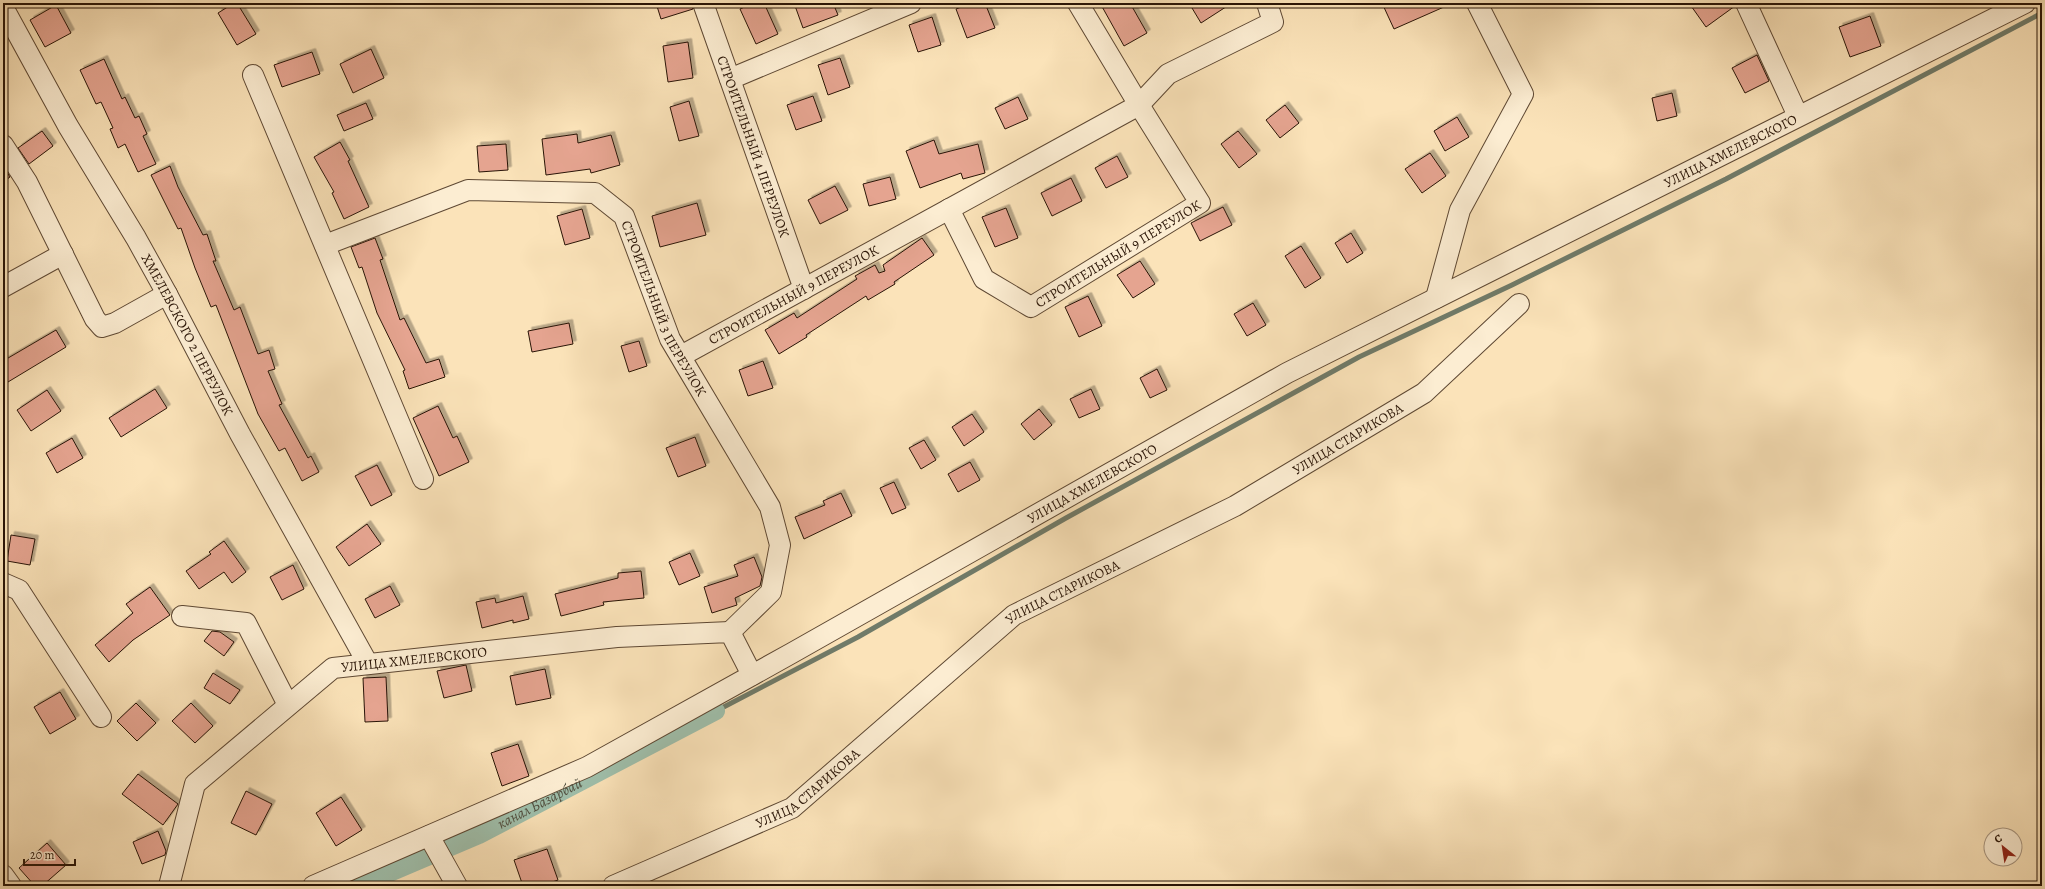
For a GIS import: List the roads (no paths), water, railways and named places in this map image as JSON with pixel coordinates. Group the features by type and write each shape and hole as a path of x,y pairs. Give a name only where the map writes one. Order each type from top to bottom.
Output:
{"street":[{"name":"СТРОИТЕЛЬНЫЙ 4 ПЕРЕУЛОК","path":"703,3 804,289"},
{"path":"730,79 910,3"},
{"path":"1078,3 1138,105"},
{"name":"СТРОИТЕЛЬНЫЙ 9 ПЕРЕУЛОК","path":"681,356 1138,105 1168,74 1273,22 1267,3"},
{"path":"1436,298 1460,210 1523,94 1477,3"},
{"path":"1746,3 1798,116"},
{"name":"УЛИЦА ХМЕЛЕВСКОГО","path":"313,886 587,767 1287,373 2025,3"},
{"name":"ХМЕЛЕВСКОГО 2 ПЕРЕУЛОК","path":"3,8 68,126 136,238 240,434 368,664"},
{"path":"253,75 423,479"},
{"name":"СТРОИТЕЛЬНЫЙ 9 ПЕРЕУЛОК","path":"949,209 984,279 1031,307 1200,203 1138,105"},
{"path":"3,145 27,182 95,319 102,327 115,323 167,294"},
{"name":"СТРОИТЕЛЬНЫЙ 3 ПЕРЕУЛОК","path":"325,245 468,190 595,193 624,216 670,339 770,507 780,545 771,592 730,632"},
{"path":"3,287 63,254"},
{"name":"УЛИЦА СТАРИКОВА","path":"614,886 792,808 1014,615 1235,506 1424,393 1519,304"},
{"path":"3,583 19,590 101,718"},
{"path":"182,616 246,623 288,705"},
{"path":"730,632 752,675"},
{"name":"УЛИЦА ХМЕЛЕВСКОГО","path":"169,886 195,784 332,668 617,637 730,632"},
{"path":"429,836 457,886"},
{"path":"3,875 11,886"}],"waterway":[{"path":"716,711 858,637 1066,518 1359,357 1512,285 1726,179 2042,13"},
{"name":"канал Базарбай","path":"359,886 479,835 716,711"}]}
